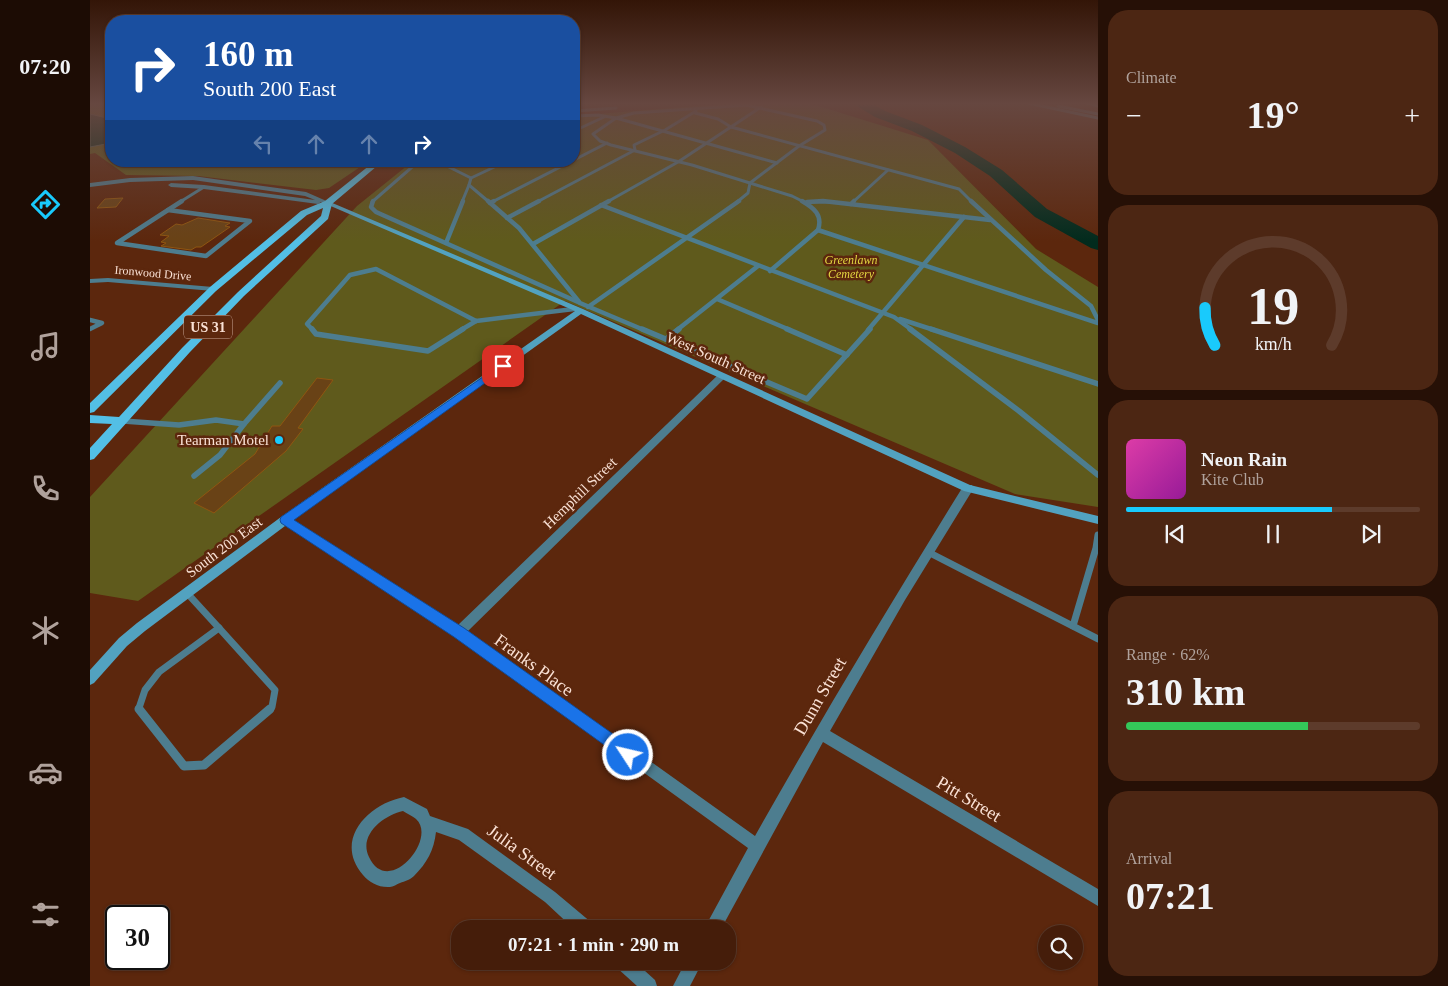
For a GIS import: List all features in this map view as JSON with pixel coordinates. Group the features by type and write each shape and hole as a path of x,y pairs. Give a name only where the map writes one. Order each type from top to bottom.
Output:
{"main road":[{"name":"US 31","path":"90,409 213,289 304,213 328,203 373,167"},
{"name":"US 31","path":"90,456 124,421 186,350 240,294 325,217 328,203"},
{"path":"90,419 124,421"}],"street":[{"path":"90,184 193,178 306,194 328,203"},
{"path":"204,187 214,181"},
{"path":"90,189 145,186 204,187 328,203"},
{"path":"251,194 261,188"},
{"name":"West South Street","path":"328,203 581,307 722,376 968,488 1098,520"},
{"name":"Ironwood Drive","path":"90,281 108,280 213,289"},
{"name":"South 200 East","path":"90,679 123,642 187,593 581,307"},
{"name":"Hemphill Street","path":"459,632 722,376"},
{"name":"Dunn Street","path":"717,920 821,733 968,488"},
{"name":"Franks Place","path":"286,520 459,632 757,846"},
{"name":"Pitt Street","path":"821,733 1098,898"},
{"name":"Julia Street","path":"427,822 429,834 427,846 421,859 412,870 401,877 389,880 377,878 368,871 362,862 360,850 361,838 366,827 383,809 393,805 404,804 414,807 427,822 463,834 542,891 576,920"},
{"path":"632,970 649,986"},
{"path":"681,986 690,970"}],"lane":[{"path":"580,157 595,149"},
{"path":"631,149 750,183 807,202 823,201 990,220"},
{"path":"532,244 678,162 697,149"},
{"path":"724,149 777,163"},
{"path":"476,321 376,269 350,275 307,324 316,334 428,351 476,321 581,307 732,207 748,193 750,183 796,149"},
{"path":"811,149 959,189 990,220 1046,270 1091,306 1098,321"},
{"path":"507,218 635,150"},
{"path":"412,167 371,204 371,208 581,307 666,339 807,399 883,314 964,217"},
{"path":"449,167 471,178"},
{"path":"446,243 471,178 494,167"},
{"path":"490,203 560,167"},
{"path":"851,204 888,170"},
{"path":"469,185 507,218 532,244 581,307"},
{"path":"168,210 250,221 206,256 117,244 168,210 204,187"},
{"path":"770,271 818,230 822,223 820,217 807,202"},
{"path":"601,205 883,314 1098,384"},
{"path":"818,230 1098,321"},
{"path":"666,339 758,266"},
{"path":"717,299 847,355"},
{"path":"894,317 1019,411 1098,475"},
{"path":"90,320 102,323 90,329"},
{"path":"194,476 220,455 280,382"},
{"path":"124,421 179,425 216,420 244,424"},
{"path":"1073,626 1096,548 1098,535"},
{"path":"928,552 1098,639"},
{"path":"187,593 220,627 275,690 272,707 204,765 184,766 139,708 145,690 159,672 220,627"}],"green space":[{"path":"90,149 105,149 105,160 95,153 90,154"},
{"name":"Greenlawn Cemetery","path":"580,149 937,149 1036,249 1098,287 1098,507 1015,494 565,301 138,601 90,593 90,497 357,206 406,167 580,167"},
{"path":"115,167 360,167 329,188 316,190 198,176 126,175"}],"building":[{"path":"123,198 116,207 97,208 105,199"},
{"path":"198,218 230,223 225,226 230,227 201,247 191,250 161,246 166,243 161,242 169,236 160,235 176,224 182,225"},
{"name":"Tearman Motel","path":"317,378 333,380 298,428 303,429 286,451 214,513 194,503 255,454 272,426 280,426"}],"waterway":[{"path":"958,149 996,173 1041,213 1098,244"}],"place":[{"name":"Tearman Motel","path":"279,440"}],"route":[{"path":"503,366 286,520 459,632 628,755"}]}
